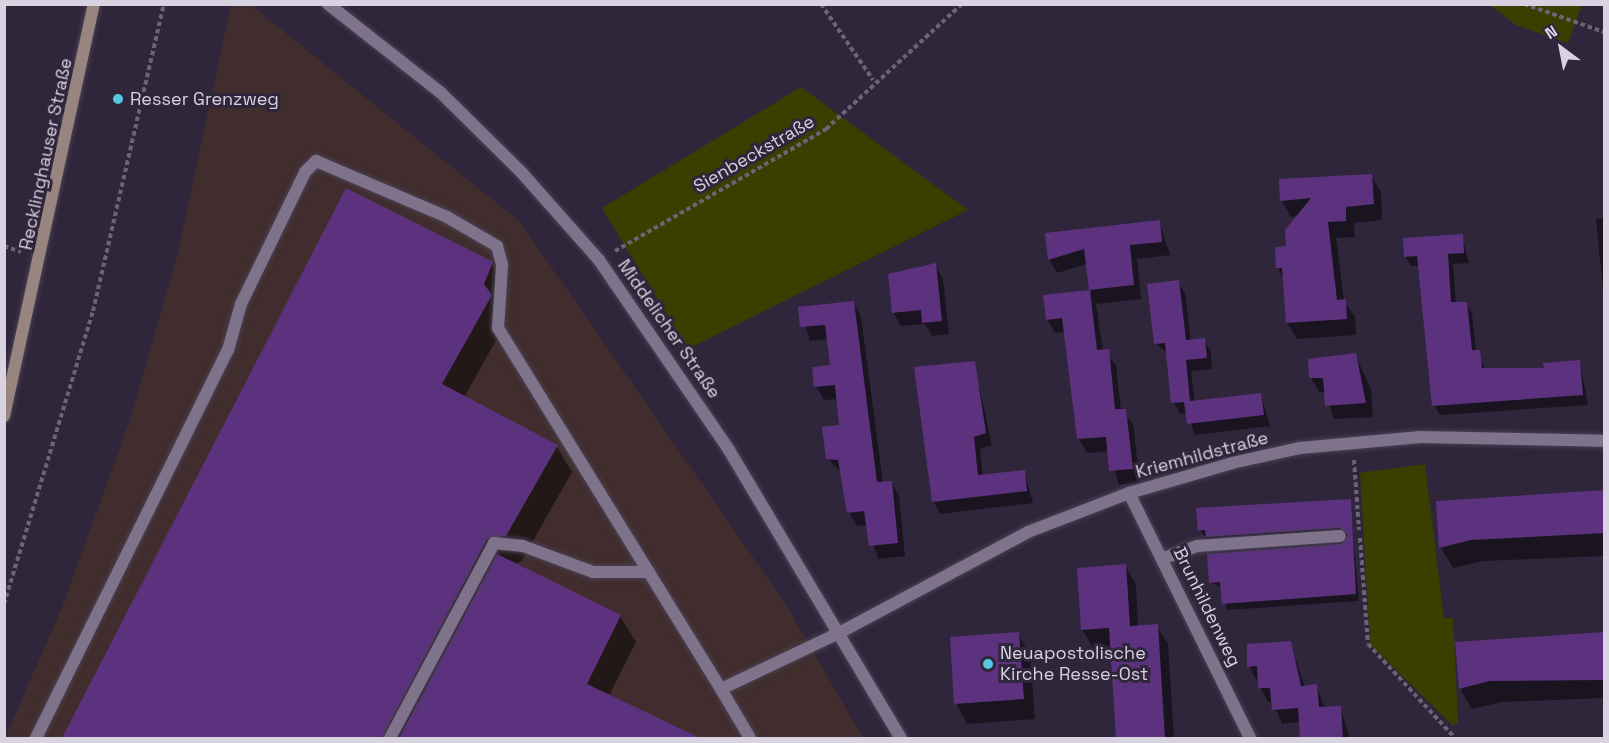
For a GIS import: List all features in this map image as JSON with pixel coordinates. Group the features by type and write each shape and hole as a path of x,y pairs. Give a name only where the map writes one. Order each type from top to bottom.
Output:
{"main road":[{"name":"Recklinghauser Straße","path":"4,416 94,4"}],"street":[{"name":"Middelicher Straße","path":"328,4 440,92 522,173 599,260 729,450 841,632 901,738"},
{"path":"36,738 228,350 240,304 305,172 316,161 447,217 497,246 502,265 498,328 750,738"},
{"name":"Kriemhildstraße","path":"721,689 841,632 946,571 1130,493 1232,463 1353,441 1434,436 1605,441"},
{"name":"Brunhildenweg","path":"1130,493 1164,558 1250,738"},
{"path":"1164,558 1197,546 1340,536"},
{"path":"390,738 494,543 522,546 593,572 649,572"}],"path":[{"path":"4,604 93,311 164,4"},
{"path":"821,4 873,80"},
{"name":"Sienbeckstraße","path":"599,260 826,129 873,80 962,4"},
{"path":"1524,4 1605,32"},
{"path":"1353,441 1368,644 1455,738"}],"shaded area":[{"path":"231,4 251,5 520,222 786,605 863,738 5,738 61,610 130,420 178,253"}],"green space":[{"path":"1490,5 1582,5 1568,43 1516,25"},
{"path":"801,87 968,210 688,349 602,208"},
{"path":"1425,464 1444,618 1453,618 1458,723 1452,725 1370,644 1360,473"}],"building":[{"path":"1372,174 1374,204 1346,207 1346,221 1328,222 1337,300 1346,299 1347,319 1286,323 1282,268 1276,268 1275,247 1286,246 1285,230 1311,198 1280,201 1279,179"},
{"path":"346,188 493,262 484,284 492,295 442,384 558,445 506,536 487,539 382,738 62,738"},
{"path":"1160,220 1162,242 1130,245 1134,285 1089,290 1084,249 1048,260 1045,233"},
{"path":"1463,234 1464,253 1448,254 1451,302 1467,302 1472,350 1480,350 1482,368 1544,368 1543,363 1580,360 1583,395 1432,406 1417,256 1404,257 1403,238"},
{"path":"936,263 942,321 922,323 921,310 892,313 888,274"},
{"path":"1179,280 1186,340 1205,338 1207,358 1186,360 1190,401 1261,393 1264,415 1187,424 1184,402 1171,403 1165,343 1154,344 1147,284"},
{"path":"1090,290 1097,350 1109,349 1115,409 1126,409 1133,469 1109,471 1106,437 1077,439 1062,318 1046,320 1043,295"},
{"path":"854,301 877,482 892,481 898,543 869,546 864,511 847,513 838,460 826,459 822,427 839,425 835,385 814,387 812,367 830,365 825,325 800,327 798,307"},
{"path":"1356,353 1366,403 1325,406 1323,378 1309,378 1308,359"},
{"path":"975,361 986,433 974,437 978,475 1025,470 1027,491 932,502 914,367"},
{"path":"1605,490 1605,533 1471,540 1439,548 1436,501"},
{"path":"1351,499 1356,594 1222,604 1220,582 1209,583 1207,554 1341,544 1348,535 1339,528 1206,537 1205,530 1198,531 1196,508"},
{"path":"497,554 621,615 587,684 700,738 399,738"},
{"path":"1126,564 1130,626 1158,624 1165,738 1116,738 1109,628 1081,630 1077,568"},
{"name":"Neuapostolische Kirche Resse-Ost","path":"1019,632 1024,699 954,704 950,637"},
{"path":"1605,632 1605,680 1489,681 1459,689 1455,642"},
{"path":"1291,641 1301,686 1317,684 1319,707 1341,706 1343,738 1300,738 1298,708 1272,710 1270,688 1258,688 1257,666 1247,667 1247,644"}],"place":[{"name":"Resser Grenzweg","path":"118,99"},
{"name":"Neuapostolische Kirche Resse-Ost","path":"988,664"}]}
